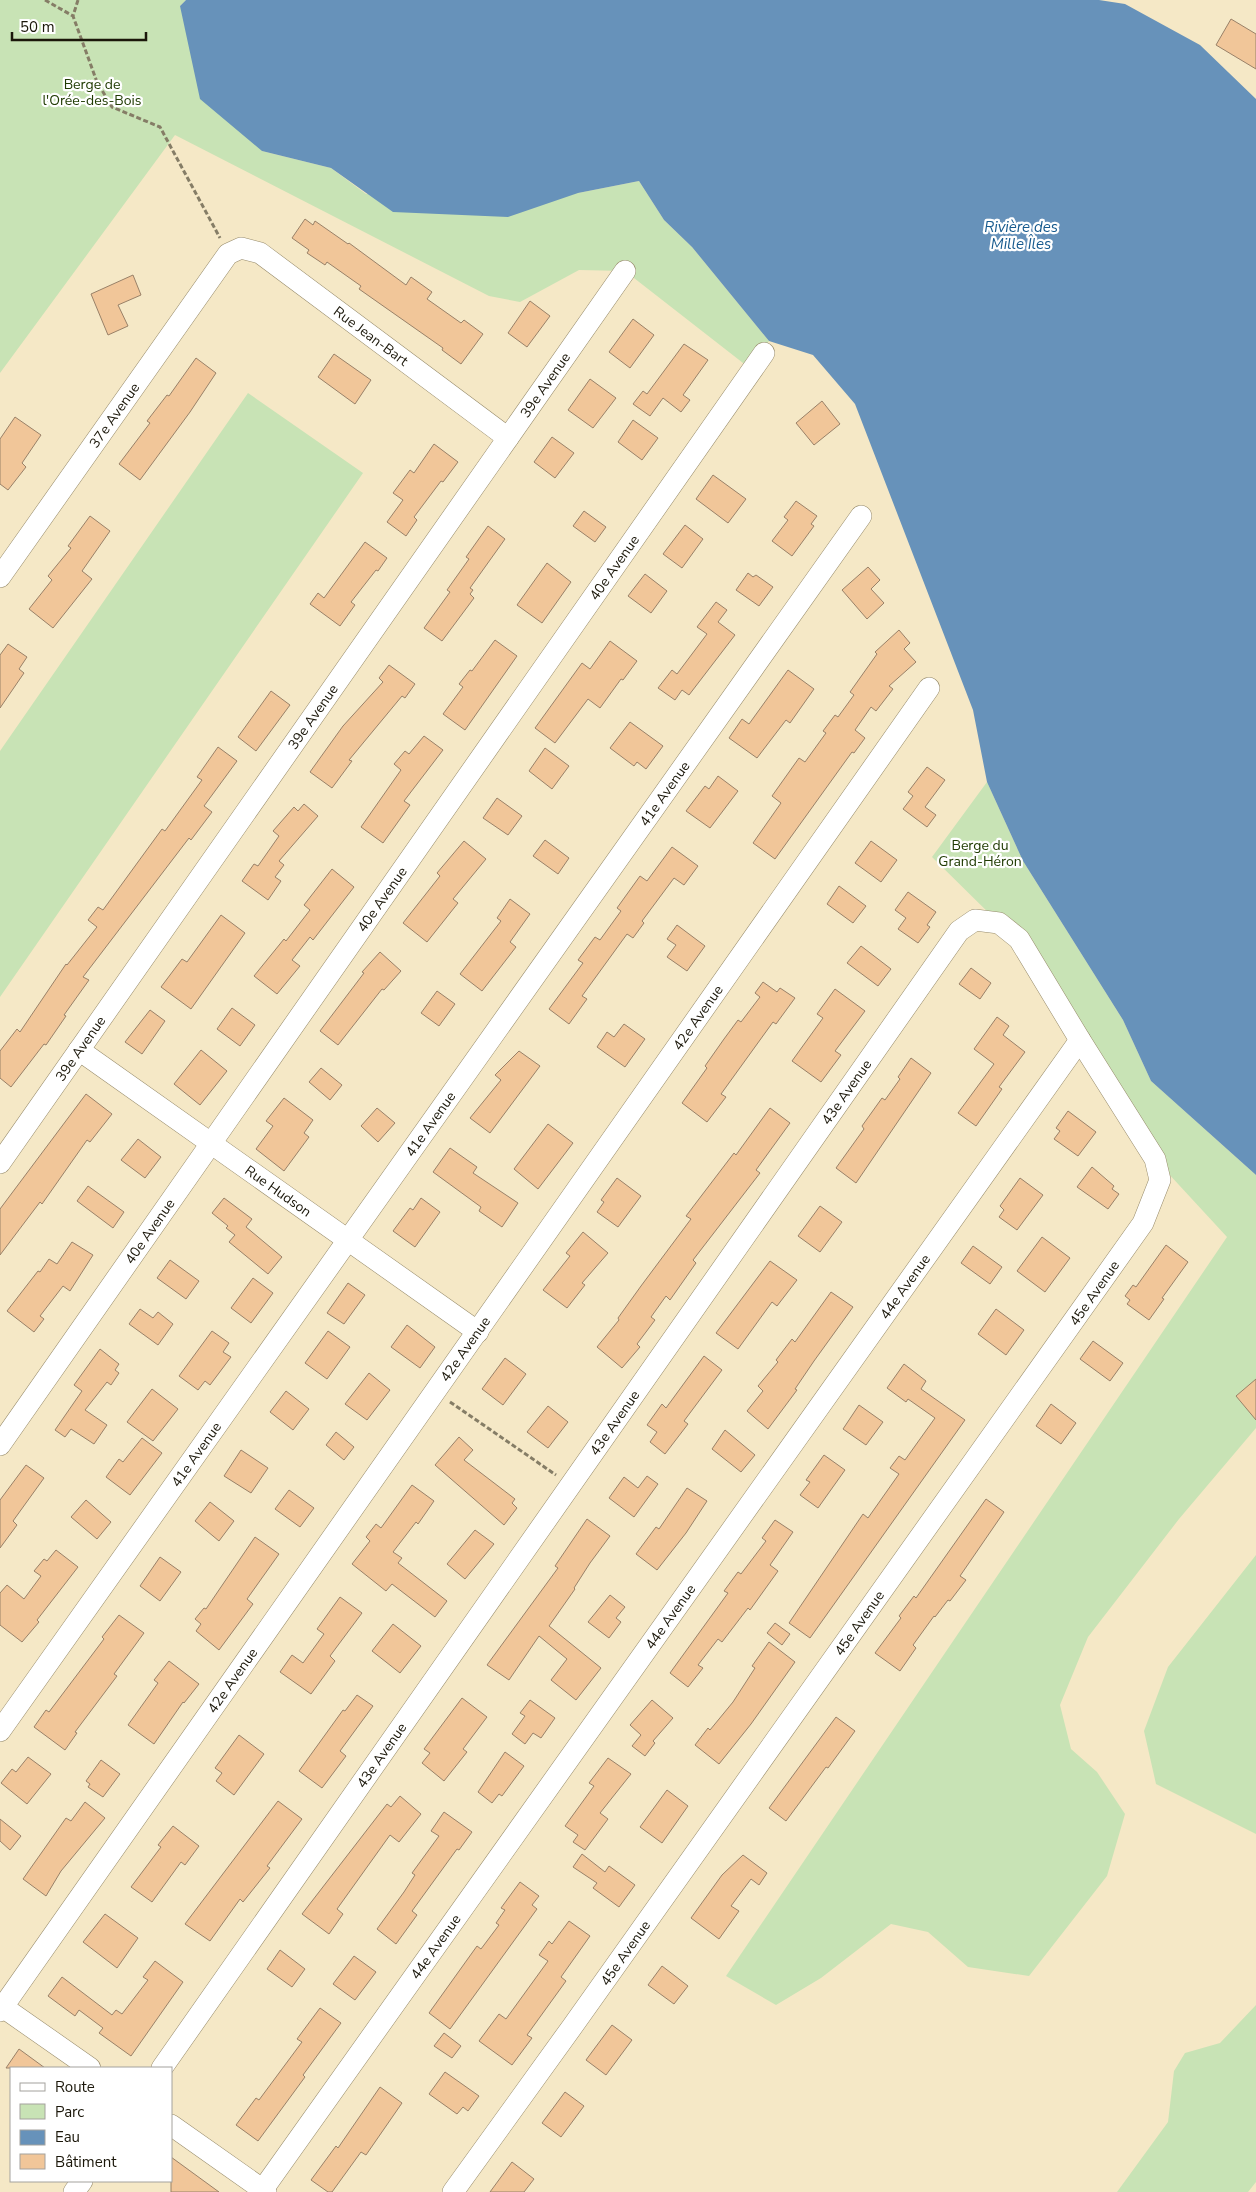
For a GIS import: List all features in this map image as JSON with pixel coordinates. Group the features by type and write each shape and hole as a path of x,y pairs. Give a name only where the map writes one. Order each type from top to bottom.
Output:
{"street":[{"name":"Rue Jean-Bart","path":"228,254 241,248 260,253 508,438"},
{"name":"37e Avenue","path":"0,577 228,254"},
{"name":"39e Avenue","path":"0,1163 625,271"},
{"name":"40e Avenue","path":"0,1445 764,353"},
{"name":"41e Avenue","path":"0,1731 861,516"},
{"name":"42e Avenue","path":"1,2008 929,688"},
{"name":"43e Avenue","path":"163,2067 959,931 975,920 999,923 1019,939 1080,1040"},
{"name":"44e Avenue","path":"263,2191 1080,1040"},
{"name":"45e Avenue","path":"453,2192 1143,1223 1160,1180 1155,1159 1080,1040"},
{"name":"Rue Hudson","path":"79,1050 478,1332"},
{"path":"1,2008 89,2067"},
{"path":"172,2126 263,2191"}],"path":[{"path":"45,0 73,16"},
{"path":"78,0 73,16 97,82 112,108 160,127 228,254"},
{"path":"435,1392 571,1485"}],"green space":[{"name":"Berge de l'Orée-des-Bois","path":"0,0 186,0 180,6 262,151 331,168 366,194 578,193 639,181 664,220 692,247 769,341 752,370 625,271 579,270 520,302 489,296 175,135 0,373"},
{"path":"248,393 363,473 0,997 0,751"},
{"name":"Berge du Grand-Héron","path":"987,782 1023,861 1123,1020 1151,1081 1256,1175 1256,1428 1179,1519 1088,1637 1060,1705 1071,1749 1097,1772 1125,1814 1107,1876 1029,1976 968,1967 928,1932 891,1924 821,1978 776,2005 726,1976 1227,1237 1155,1159 999,923 932,857"},
{"path":"1256,1555 1256,1834 1156,1784 1144,1731 1168,1667"},
{"path":"1256,2005 1256,2182 1248,2192 1117,2192 1168,2122 1174,2071 1185,2053 1220,2043"}],"water":[{"name":"Rivière des Mille Îles","path":"186,0 1099,0 1125,4 1200,45 1256,99 1256,1175 1151,1081 1123,1020 1023,861 987,782 973,710 855,404 813,355 769,341 692,247 664,220 639,181 578,193 508,217 393,212 331,168 262,151 200,99 180,6"}],"building":[{"path":"1231,19 1256,34 1256,69 1216,45"},
{"path":"305,219 313,225 315,221 349,243 406,285 411,277 432,292 427,299 461,323 464,320 483,334 461,364 442,350 443,348 359,289 361,286 327,262 325,265 307,253 309,250 292,238"},
{"path":"133,275 141,295 118,305 128,326 108,335 91,294"},
{"path":"530,301 550,316 527,347 508,333"},
{"path":"633,319 654,335 630,368 609,352"},
{"path":"684,344 708,360 683,395 690,400 681,412 663,398 650,416 633,404 643,391 647,394"},
{"path":"334,354 371,380 355,404 318,377"},
{"path":"196,358 216,373 140,480 119,464 150,423 147,421 167,395 169,396"},
{"path":"590,379 616,398 593,428 568,410"},
{"path":"822,401 840,424 814,445 796,423"},
{"path":"15,417 41,435 22,463 26,467 8,490 0,484 0,439"},
{"path":"633,420 658,438 642,460 618,442"},
{"path":"552,437 574,453 555,478 534,462"},
{"path":"434,444 458,462 414,517 417,520 406,536 387,522 403,500 393,493 410,470 414,473"},
{"path":"713,475 746,499 728,523 696,499"},
{"path":"796,501 817,516 811,524 814,526 792,556 772,541 788,520 784,517"},
{"path":"584,511 606,527 595,542 573,526"},
{"path":"90,516 110,531 82,571 92,579 53,628 29,609 52,580 48,576 71,548 68,546"},
{"path":"685,525 703,539 682,568 663,554"},
{"path":"488,526 505,539 470,588 473,590 470,594 474,598 442,641 424,628 450,592 447,590 469,559 466,557"},
{"path":"365,542 387,558 351,602 355,605 340,626 310,604 318,593 324,598"},
{"path":"547,563 571,582 542,623 517,605"},
{"path":"868,567 880,580 871,589 884,603 867,619 842,590"},
{"path":"748,573 753,577 756,575 773,587 759,606 736,590"},
{"path":"645,574 667,591 651,613 628,596"},
{"path":"716,602 727,610 718,622 735,635 689,695 682,690 675,700 658,688 672,670 677,674 707,634 697,627"},
{"path":"899,630 910,643 904,649 916,662 889,686 893,689 876,711 871,707 855,730 865,738 854,753 852,752 775,859 753,843 781,803 772,796 799,758 805,762 826,733 823,731 835,715 838,717 854,695 850,692 877,654 875,652"},
{"path":"495,640 517,656 465,730 443,714 463,687 459,684 470,670 472,671"},
{"path":"610,641 637,661 600,708 588,699 555,743 535,728 582,663 590,669"},
{"path":"8,644 27,657 19,669 24,673 0,708 0,655"},
{"path":"389,665 415,684 405,698 402,696 349,760 352,761 332,788 310,772 343,726 383,682 379,678"},
{"path":"788,670 814,689 790,723 786,720 757,758 729,738 742,719 749,724"},
{"path":"271,691 290,705 256,751 238,737"},
{"path":"630,722 663,746 646,769 637,762 634,766 610,748"},
{"path":"424,736 443,750 404,801 410,805 383,843 361,827 401,770 394,764 405,751 409,754"},
{"path":"218,747 237,761 204,806 212,812 191,840 189,838 83,977 89,980 64,1015 66,1016 46,1045 44,1044 11,1087 0,1078 0,1051 17,1029 20,1032 66,964 97,927 88,920 98,907 103,910 162,829 165,831 202,780 197,777"},
{"path":"545,748 569,766 552,789 529,771"},
{"path":"927,767 945,780 925,807 936,815 927,827 903,809 913,796 908,792"},
{"path":"718,776 738,791 710,828 686,811 705,786 709,789"},
{"path":"497,798 522,816 508,835 483,818"},
{"path":"304,804 318,816 279,861 284,865 275,877 281,881 268,900 242,881 254,864 258,866 279,836 273,831 294,807 298,811"},
{"path":"545,840 569,858 558,874 533,856"},
{"path":"464,841 486,859 453,899 458,903 427,942 403,923 440,876 437,873"},
{"path":"871,841 897,860 881,882 855,863"},
{"path":"672,847 698,866 684,885 674,878 642,921 644,923 633,938 627,934 582,996 587,999 569,1024 549,1009 583,963 578,960 595,937 600,940 621,911 617,908 640,876 647,881"},
{"path":"332,869 354,887 313,940 310,937 292,960 300,966 277,994 254,976 284,939 286,941 310,910 304,905"},
{"path":"839,886 866,906 853,923 827,904"},
{"path":"908,892 936,912 927,925 930,927 918,943 898,929 906,918 895,910"},
{"path":"510,899 530,914 510,942 516,947 482,991 460,974 501,921 497,918"},
{"path":"221,915 245,933 191,1009 161,987 182,959 187,962"},
{"path":"677,925 705,946 687,971 667,957 676,945 667,939"},
{"path":"861,946 891,969 878,986 847,963"},
{"path":"380,952 401,971 384,990 382,989 338,1045 320,1031 364,973 362,972"},
{"path":"971,968 991,983 980,999 959,984"},
{"path":"763,982 777,992 780,988 795,998 776,1024 773,1022 721,1094 726,1097 707,1122 682,1103 707,1068 705,1066 724,1039 738,1020 741,1022 760,997 755,993"},
{"path":"835,989 865,1011 835,1051 841,1055 821,1082 792,1061 823,1018 817,1014"},
{"path":"437,991 455,1004 439,1026 421,1013"},
{"path":"232,1008 255,1025 240,1046 217,1029"},
{"path":"150,1010 165,1021 142,1054 125,1042"},
{"path":"997,1017 1009,1026 1003,1035 1025,1052 999,1087 1002,1089 976,1126 958,1113 994,1064 974,1049"},
{"path":"624,1024 645,1039 625,1067 597,1047 607,1032 614,1037"},
{"path":"201,1050 227,1071 200,1105 174,1084"},
{"path":"519,1051 540,1066 490,1133 470,1118 501,1080 495,1075"},
{"path":"911,1058 931,1073 856,1183 836,1168 864,1129 862,1126 882,1098 885,1100 900,1079 898,1077"},
{"path":"321,1068 342,1085 330,1100 309,1082"},
{"path":"86,1094 112,1114 90,1142 87,1140 42,1204 40,1202 0,1255 0,1209"},
{"path":"284,1098 313,1120 304,1133 309,1137 284,1171 256,1149 273,1126 266,1121"},
{"path":"377,1108 395,1123 378,1142 361,1126"},
{"path":"770,1108 790,1123 756,1170 760,1173 693,1260 696,1263 670,1300 666,1296 651,1317 655,1320 637,1344 640,1347 622,1368 597,1347 619,1320 618,1318 691,1219 686,1216 734,1153 736,1155"},
{"path":"1068,1111 1096,1132 1078,1156 1054,1139 1060,1131 1056,1128"},
{"path":"548,1124 573,1143 538,1189 514,1169"},
{"path":"138,1139 161,1157 145,1178 121,1160"},
{"path":"450,1148 477,1167 473,1173 518,1203 502,1227 479,1211 481,1207 433,1172"},
{"path":"1092,1167 1114,1186 1112,1189 1119,1194 1108,1209 1077,1187"},
{"path":"617,1178 641,1196 618,1227 597,1212 604,1202 601,1200"},
{"path":"1020,1178 1043,1195 1017,1230 999,1217 1004,1210 1000,1206"},
{"path":"88,1186 124,1212 113,1228 77,1201"},
{"path":"224,1198 252,1219 246,1227 282,1257 268,1274 229,1242 235,1235 226,1228 228,1226 212,1213"},
{"path":"421,1198 440,1212 415,1247 393,1231 410,1208 413,1210"},
{"path":"820,1206 842,1222 820,1252 798,1236"},
{"path":"583,1232 608,1253 582,1283 585,1285 567,1308 543,1290 570,1256 566,1253"},
{"path":"1042,1237 1070,1258 1045,1292 1017,1271"},
{"path":"72,1242 93,1255 70,1291 63,1286 40,1316 44,1319 34,1332 7,1311 49,1259 57,1264"},
{"path":"1166,1245 1188,1262 1149,1320 1127,1304 1130,1300 1125,1296 1133,1285 1136,1287"},
{"path":"973,1246 1002,1267 990,1284 961,1263"},
{"path":"170,1260 199,1281 186,1299 157,1278"},
{"path":"770,1261 797,1280 777,1306 772,1302 738,1349 716,1333"},
{"path":"253,1278 273,1293 251,1323 231,1308"},
{"path":"348,1283 365,1295 344,1324 327,1313"},
{"path":"831,1292 853,1307 768,1429 747,1411 763,1391 758,1386 778,1362 776,1360 792,1339 795,1342"},
{"path":"140,1309 153,1318 158,1312 173,1324 158,1345 129,1324"},
{"path":"996,1309 1024,1330 1006,1355 978,1334"},
{"path":"407,1325 435,1347 420,1368 391,1347"},
{"path":"212,1331 229,1343 223,1352 231,1357 210,1385 205,1381 198,1390 179,1376"},
{"path":"328,1331 350,1347 327,1379 305,1363"},
{"path":"1093,1341 1123,1363 1110,1381 1080,1359"},
{"path":"100,1349 119,1364 115,1370 119,1373 111,1385 107,1382 85,1410 107,1425 94,1444 71,1429 65,1437 55,1430 82,1391 74,1385"},
{"path":"704,1356 722,1370 684,1421 688,1424 665,1454 650,1442 657,1432 647,1425 662,1404 666,1408"},
{"path":"505,1358 526,1374 503,1405 482,1389"},
{"path":"904,1364 926,1381 921,1389 965,1420 810,1638 789,1623 863,1514 868,1518 899,1474 890,1468 899,1456 905,1460 935,1418 908,1399 906,1402 887,1388"},
{"path":"369,1373 390,1390 367,1420 345,1404"},
{"path":"1256,1379 1256,1420 1236,1396"},
{"path":"152,1389 178,1409 153,1441 127,1422"},
{"path":"286,1391 309,1409 293,1430 270,1412"},
{"path":"1051,1404 1076,1423 1061,1444 1036,1426"},
{"path":"859,1405 883,1422 866,1445 843,1429"},
{"path":"548,1406 568,1422 548,1448 527,1432"},
{"path":"725,1430 755,1455 741,1472 712,1449"},
{"path":"336,1432 354,1447 344,1460 326,1445"},
{"path":"459,1437 473,1450 464,1460 515,1499 512,1503 517,1508 504,1525 435,1465"},
{"path":"142,1438 162,1453 130,1495 106,1477 119,1459 123,1462"},
{"path":"241,1450 268,1468 251,1493 224,1476"},
{"path":"824,1455 845,1470 818,1508 800,1495 810,1482 806,1480"},
{"path":"26,1465 44,1478 13,1521 17,1525 0,1548 0,1500"},
{"path":"647,1476 658,1484 634,1517 609,1498 624,1477 638,1488"},
{"path":"412,1485 434,1501 418,1524 416,1522 393,1552 402,1558 398,1563 447,1601 435,1617 392,1584 386,1591 352,1564 370,1541 366,1537 376,1524 381,1528"},
{"path":"687,1488 707,1501 686,1533 657,1570 636,1554 656,1527 659,1529"},
{"path":"289,1490 314,1508 300,1527 275,1509"},
{"path":"986,1499 1004,1512 960,1576 966,1580 950,1601 948,1600 934,1616 913,1645 916,1648 900,1671 875,1653 901,1618 899,1616 914,1596 916,1598"},
{"path":"86,1500 111,1522 97,1539 71,1517"},
{"path":"210,1502 234,1521 219,1541 195,1521"},
{"path":"587,1519 610,1536 549,1626 601,1668 576,1700 551,1680 567,1659 539,1636 509,1680 487,1665 558,1568 555,1566"},
{"path":"775,1520 793,1532 770,1565 778,1571 750,1610 748,1608 722,1642 718,1639 698,1665 703,1668 688,1687 670,1673 728,1593 724,1591 738,1572 741,1574 766,1541 762,1538"},
{"path":"475,1530 494,1544 465,1579 447,1564"},
{"path":"255,1537 279,1554 247,1599 253,1604 219,1650 196,1631 201,1624 195,1619 204,1608 206,1609"},
{"path":"56,1550 78,1567 37,1620 39,1622 22,1642 0,1625 0,1593 7,1585 24,1599 41,1576 34,1571 44,1559 47,1561"},
{"path":"160,1557 181,1572 160,1601 140,1586"},
{"path":"610,1595 625,1607 616,1618 621,1622 609,1638 588,1622"},
{"path":"340,1597 362,1613 330,1656 335,1661 311,1694 280,1672 292,1655 303,1663 324,1634 317,1629"},
{"path":"119,1615 144,1633 114,1674 117,1676 75,1732 77,1733 65,1750 34,1727 46,1710 49,1712 104,1639 102,1637"},
{"path":"775,1623 790,1634 782,1645 767,1633"},
{"path":"393,1624 421,1646 400,1673 372,1651"},
{"path":"769,1642 795,1662 751,1724 719,1764 695,1745 708,1728 710,1730 733,1702 755,1668 752,1666"},
{"path":"169,1661 199,1684 183,1702 154,1744 128,1725 158,1683 154,1680"},
{"path":"357,1695 373,1706 340,1751 346,1756 322,1788 299,1771 343,1710 345,1711"},
{"path":"462,1698 487,1717 463,1749 467,1752 444,1781 422,1763 430,1753 424,1749"},
{"path":"530,1700 555,1718 541,1738 533,1733 525,1744 512,1734 525,1716 520,1713"},
{"path":"652,1700 673,1718 653,1741 655,1743 645,1756 632,1746 641,1735 630,1725"},
{"path":"836,1717 855,1731 786,1821 769,1808"},
{"path":"239,1735 264,1754 234,1795 216,1781 222,1773 215,1768"},
{"path":"505,1752 524,1766 502,1796 499,1794 492,1803 478,1792"},
{"path":"28,1757 51,1774 27,1804 1,1783 12,1769 16,1772"},
{"path":"608,1758 631,1774 600,1813 608,1819 585,1850 573,1842 578,1835 565,1826 594,1786 589,1783"},
{"path":"101,1760 120,1774 103,1797 88,1787 90,1784 86,1781"},
{"path":"667,1790 688,1806 662,1843 640,1827"},
{"path":"400,1796 421,1814 399,1842 390,1835 337,1909 343,1914 329,1934 302,1914 387,1804 391,1807"},
{"path":"278,1801 302,1819 267,1866 270,1868 243,1902 240,1899 210,1941 185,1924"},
{"path":"85,1802 105,1818 61,1871 46,1896 23,1879 66,1818 71,1821"},
{"path":"444,1812 472,1832 459,1850 457,1849 412,1911 417,1915 396,1944 377,1929 415,1875 412,1873 439,1836 431,1831"},
{"path":"0,1819 21,1836 10,1850 0,1841"},
{"path":"173,1826 199,1846 185,1865 181,1862 152,1902 131,1887 161,1847 158,1845"},
{"path":"582,1854 605,1872 609,1866 635,1885 619,1907 593,1888 597,1883 573,1867"},
{"path":"743,1855 767,1873 759,1885 751,1879 731,1906 739,1911 719,1939 691,1918 722,1875"},
{"path":"520,1882 539,1896 532,1905 537,1909 450,2029 429,2013 477,1946 481,1949 499,1925 496,1923 505,1910 501,1908"},
{"path":"105,1914 138,1938 117,1968 83,1942"},
{"path":"569,1921 590,1936 561,1977 566,1981 527,2035 532,2038 512,2065 479,2041 499,2014 506,2019 548,1961 539,1955 549,1941 552,1944"},
{"path":"280,1950 305,1969 292,1987 267,1969"},
{"path":"354,1956 376,1972 355,2000 333,1984"},
{"path":"155,1961 183,1982 131,2056 99,2033 103,2028 79,2010 75,2016 48,1996 62,1977 112,2015 116,2010 122,2014 148,1980 143,1977"},
{"path":"662,1966 688,1986 674,2004 648,1985"},
{"path":"320,2008 341,2023 303,2075 305,2077 258,2141 236,2125 256,2098 259,2100 302,2042 297,2039"},
{"path":"612,2025 632,2040 606,2075 586,2060"},
{"path":"444,2033 461,2046 452,2058 434,2046"},
{"path":"19,2049 44,2067 10,2067 6,2068"},
{"path":"445,2072 479,2096 468,2111 463,2107 457,2114 429,2094"},
{"path":"380,2087 402,2103 366,2155 361,2152 332,2192 328,2192 311,2180 336,2146 338,2148"},
{"path":"565,2092 584,2106 561,2137 542,2123"},
{"path":"172,2158 219,2192 171,2192"},
{"path":"512,2162 534,2179 524,2192 490,2192"}]}
